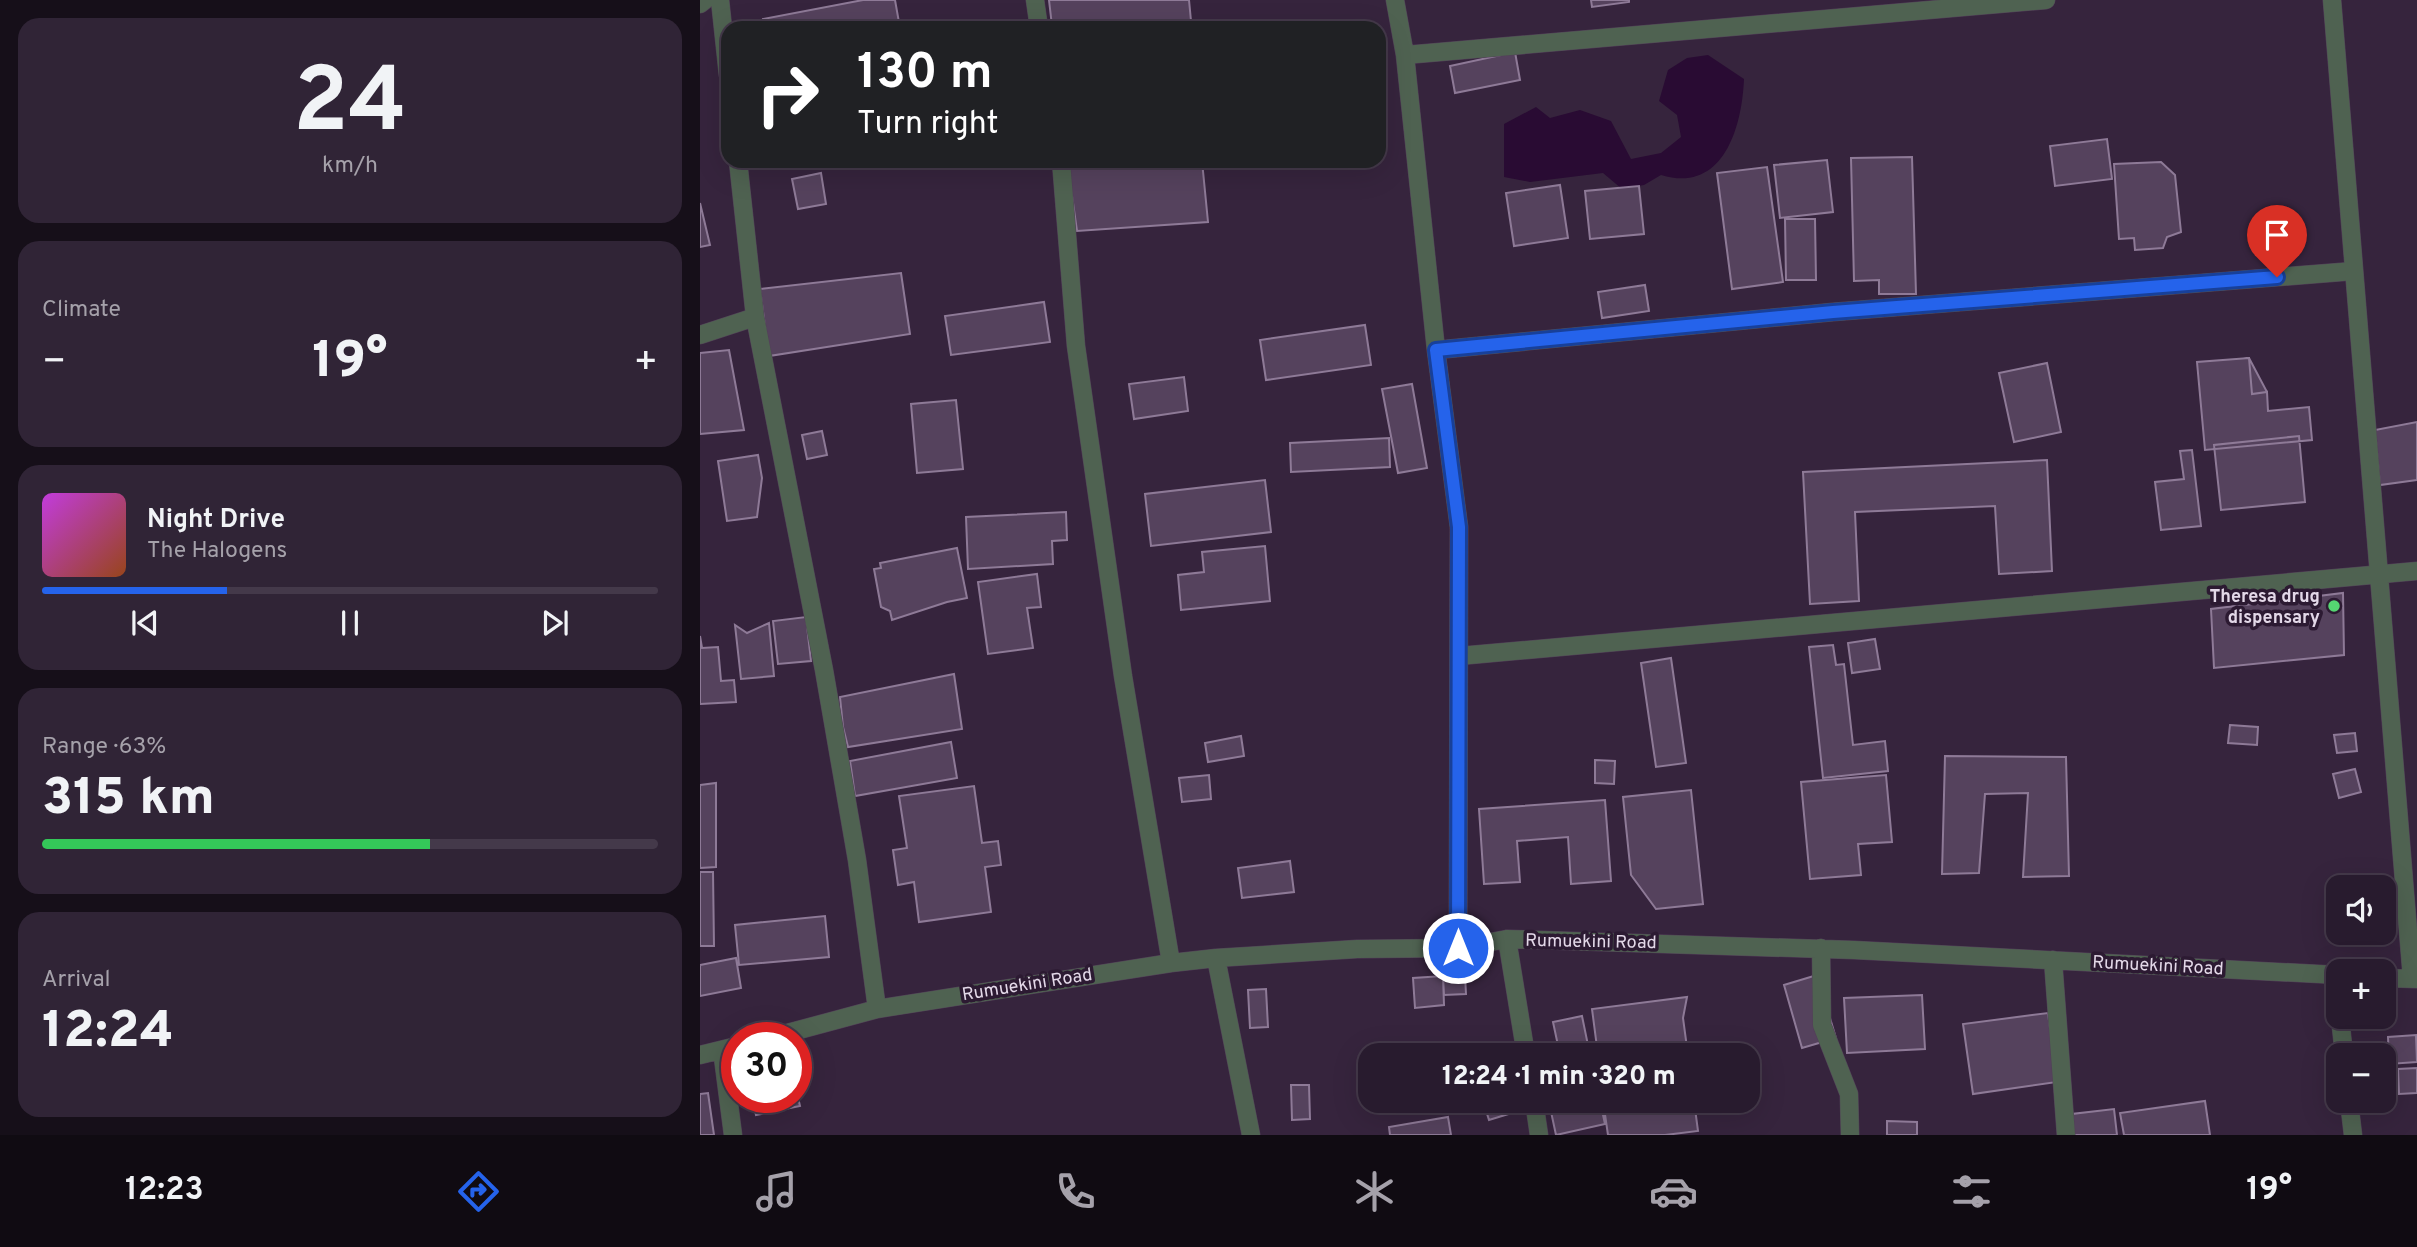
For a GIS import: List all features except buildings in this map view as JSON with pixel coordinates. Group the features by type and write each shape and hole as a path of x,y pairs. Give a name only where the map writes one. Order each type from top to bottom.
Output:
{"street":[{"path":"700,4 705,0"},
{"path":"719,0 722,21"},
{"path":"1035,0 1038,21"},
{"path":"1395,0 1405,55 1436,350 1459,527 1458,948"},
{"path":"1405,55 2046,0"},
{"path":"2332,0 2415,979 2396,978"},
{"path":"739,168 755,317 824,670 857,860 877,1009"},
{"path":"1062,168 1076,346 1124,676 1171,963"},
{"path":"1436,350 1833,312 2354,271"},
{"path":"700,335 755,317"},
{"path":"1459,656 2417,571"},
{"path":"1507,939 1525,1043"},
{"name":"Rumuekini Road","path":"812,1026 877,1009 1171,963 1357,950 1458,948 1507,939 1821,948 2326,974"},
{"path":"1821,948 1822,1025 1849,1094 1850,1135"},
{"path":"1216,958 1251,1135"},
{"path":"2053,960 2066,1135"},
{"path":"700,1055 721,1050"},
{"path":"732,1113 733,1135"},
{"path":"1536,1113 1539,1135"},
{"path":"2350,1113 2353,1135"}],"shaded area":[{"path":"1708,55 1744,79 1739,117 1733,136 1714,166 1700,175 1682,178 1661,175 1644,185 1622,189 1603,173 1530,182 1504,177 1504,124 1536,107 1550,118 1580,110 1611,121 1631,159 1661,153 1681,137 1677,115 1659,101 1668,70 1687,58"}],"place":[{"name":"Theresa drug dispensary","path":"2334,606"}],"route":[{"path":"1458,948 1459,527 1436,350 1833,312 2277,277"}]}
